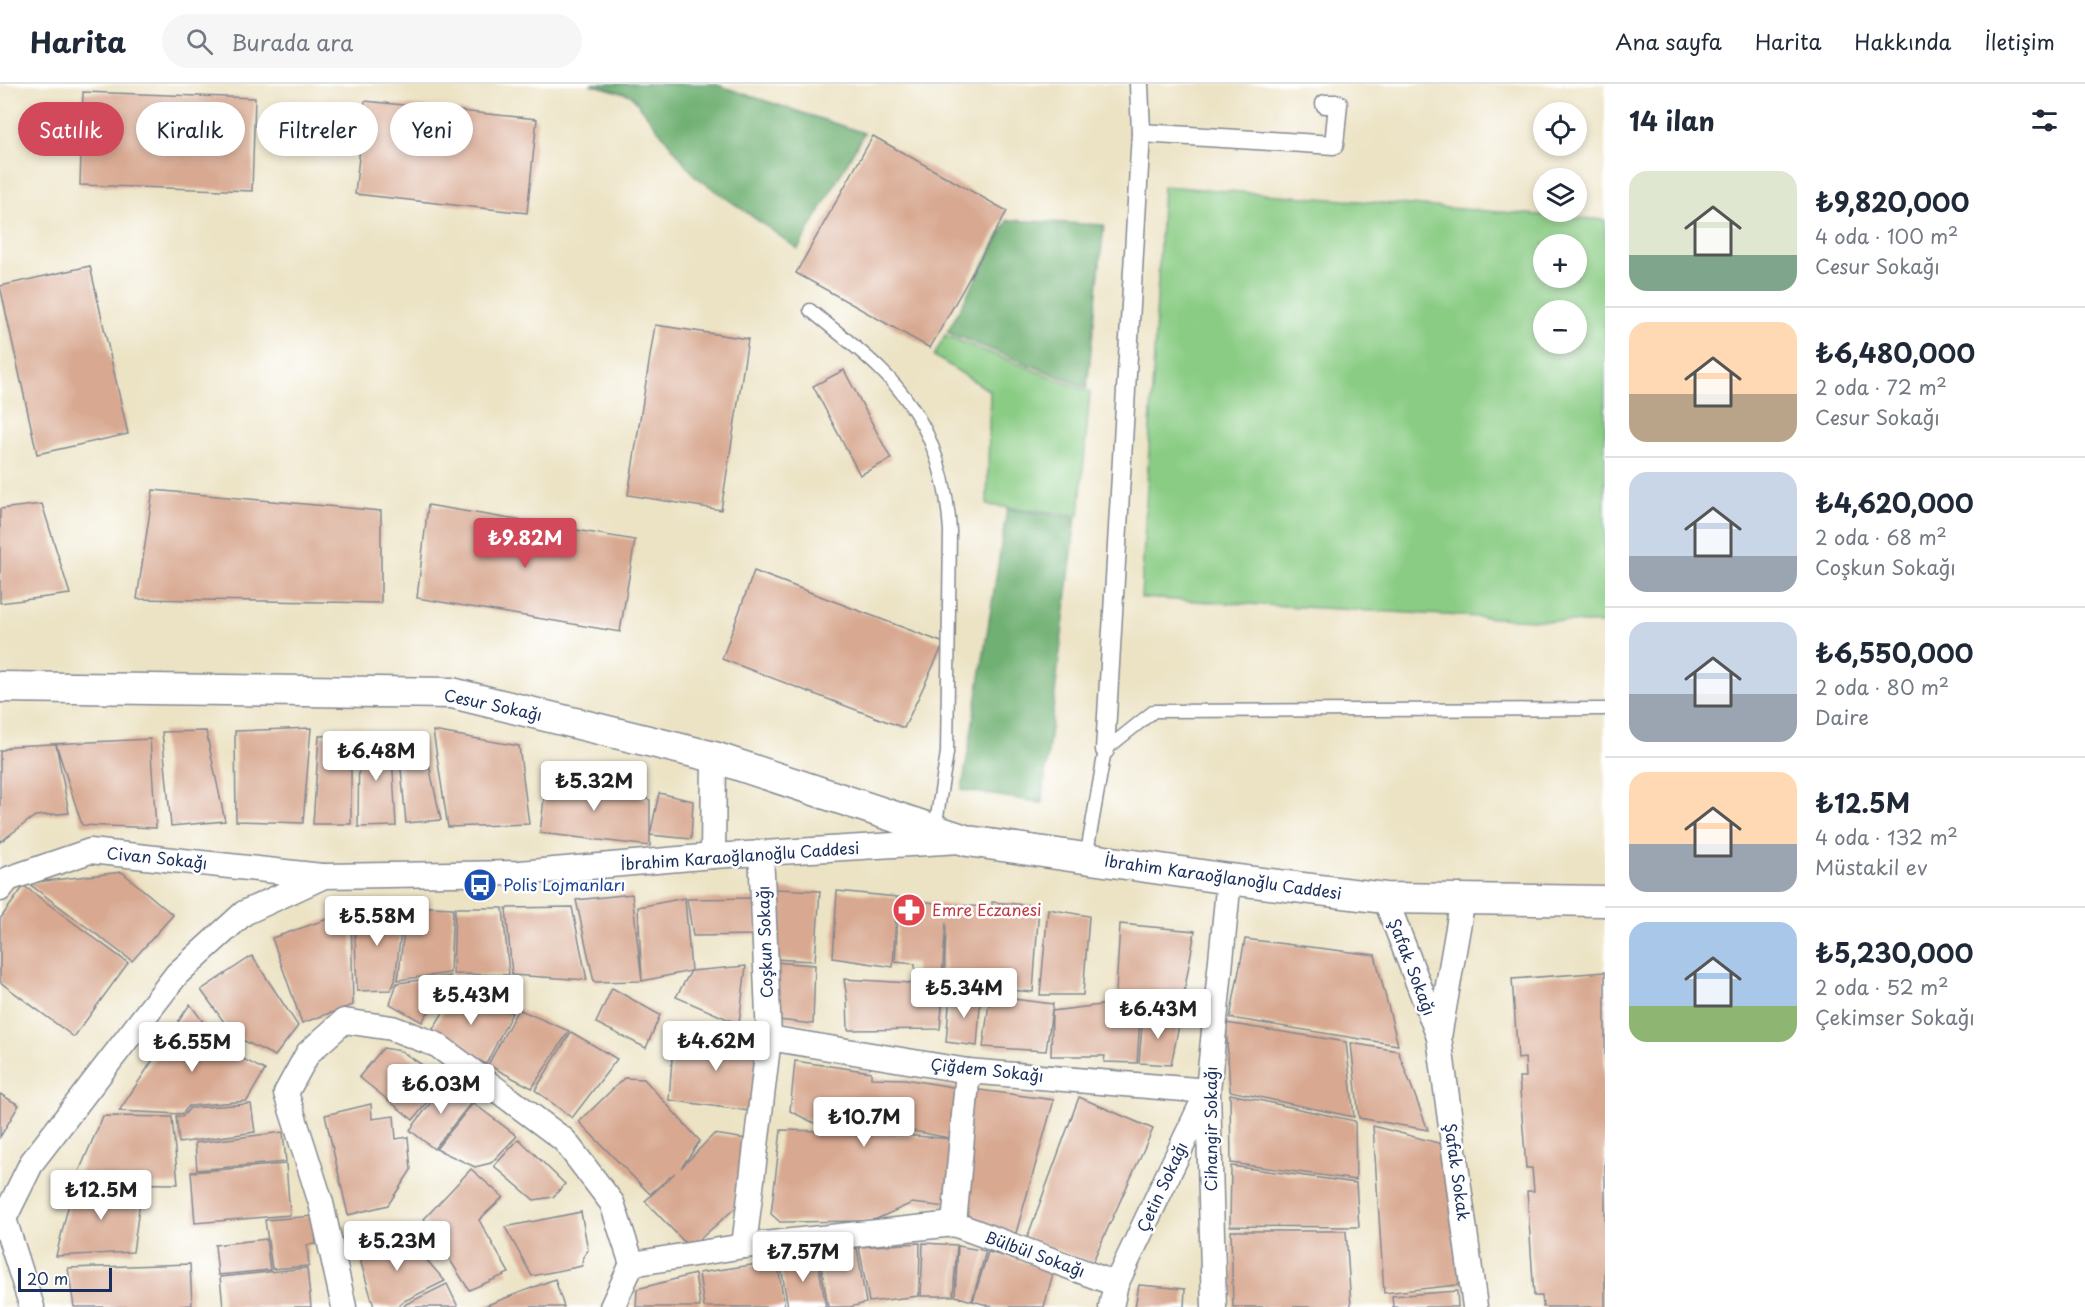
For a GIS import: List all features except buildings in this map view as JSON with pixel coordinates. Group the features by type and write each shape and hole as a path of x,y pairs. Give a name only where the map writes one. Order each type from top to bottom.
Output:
{"street":[{"path":"1105,750 1141,133 1139,84"},
{"path":"1141,133 1334,146 1338,104 1325,104"},
{"name":"Cesur Sokağı","path":"0,687 452,693 714,757 968,841"},
{"path":"713,856 714,757"},
{"name":"İbrahim Karaoğlanoğlu Caddesi","path":"2,1223 32,1162 177,974 244,913 324,876 520,873 761,852 968,841 1229,879 1385,898 1605,901"},
{"name":"Civan Sokağı","path":"0,889 8,879 90,851 324,876"},
{"name":"Coşkun Sokağı","path":"744,1246 769,1038 761,852"},
{"name":"Cihangir Sokağı","path":"1214,1307 1208,1090 1229,879"},
{"name":"Şafak Sokağı","path":"1385,898 1438,1037"},
{"path":"1438,1037 1463,899"},
{"path":"344,1307 321,1203 286,1093 308,1053 344,1021 392,1028 437,1045 564,1140 612,1203 632,1264 612,1307"},
{"name":"Şafak Sokak","path":"1438,1037 1475,1307"},
{"name":"Çiğdem Sokağı","path":"769,1038 968,1071 1208,1090"},
{"path":"954,1224 968,1071"},
{"name":"Çetin Sokağı","path":"1113,1295 1208,1090"},
{"path":"2,1223 32,1307"},
{"name":"Bülbül Sokağı","path":"632,1264 744,1246 954,1224 1113,1295"}],"lane":[{"path":"810,310 880,369 899,390 916,413 941,468 948,499 950,531 947,753 935,830"},
{"path":"1086,858 1105,750 1154,711 1605,709"}],"green space":[{"path":"590,84 714,84 864,133 798,249 695,176 631,95"},
{"path":"1163,186 1533,214 1533,222 1587,222 1587,219 1605,220 1605,624 1141,598"},
{"path":"1008,220 1104,225 1087,388 947,332"},
{"path":"945,335 1090,392 1079,515 987,505 990,391 934,356"},
{"path":"1007,509 1076,517 1042,803 962,790"}],"place":[{"name":"Polis Lojmanları","path":"480,885"},
{"name":"Emre Eczanesi","path":"909,910"}]}
